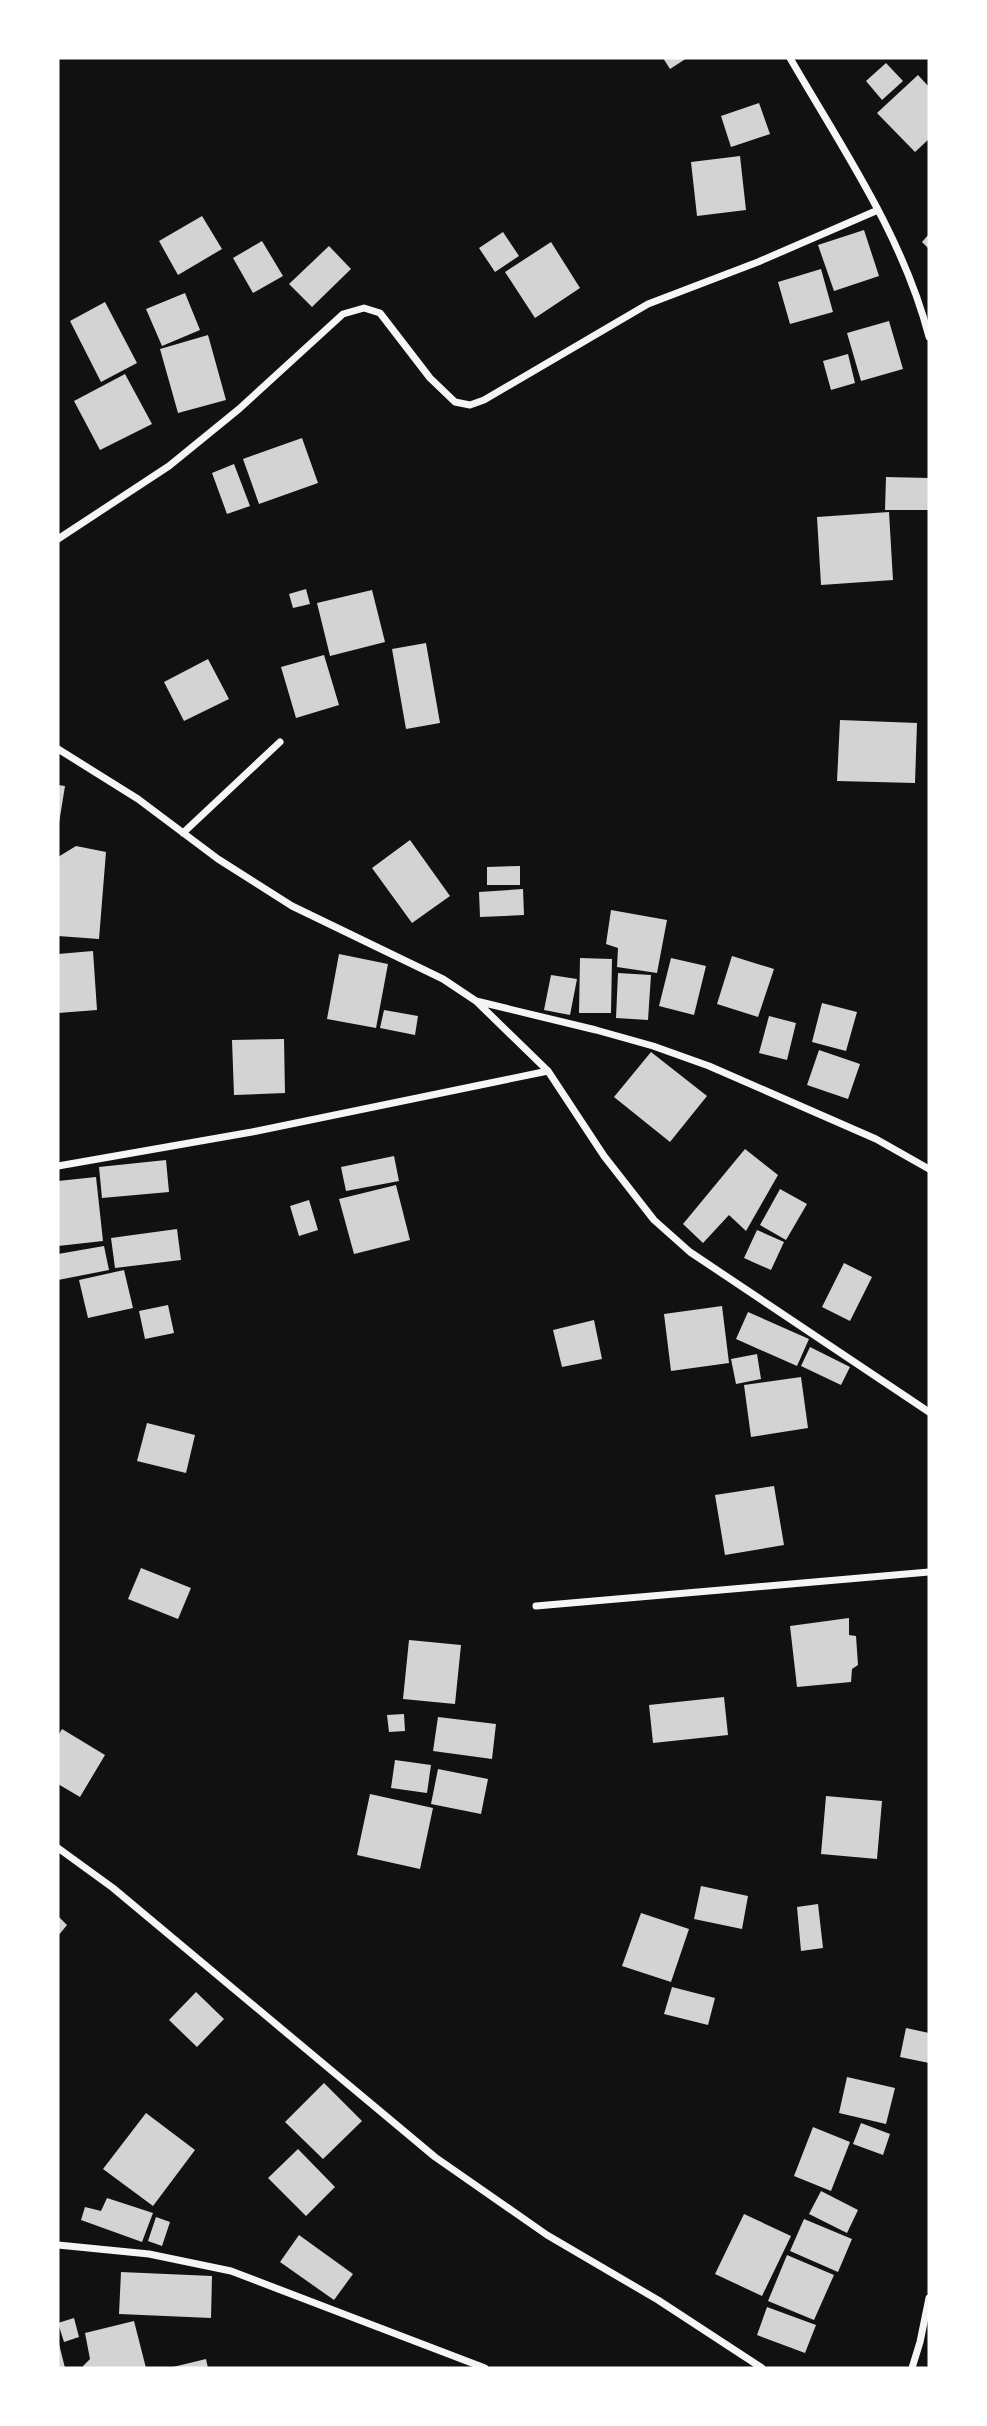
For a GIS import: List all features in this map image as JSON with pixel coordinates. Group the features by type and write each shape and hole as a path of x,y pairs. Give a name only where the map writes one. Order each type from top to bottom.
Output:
{"street":[{"path":"790,58 878,210 905,264 929,337"},
{"path":"58,539 169,466 239,409 343,314 364,309 380,313 430,378 455,402 470,405 484,400 648,304 783,252 878,210"},
{"path":"183,833 280,742"},
{"path":"58,749 138,799 218,859 292,906 443,979 476,1000 548,1071 604,1156 645,1209 690,1252 929,1412"},
{"path":"476,1000 607,1033 698,1062 876,1139 929,1169"},
{"path":"58,1166 253,1132 548,1071"},
{"path":"536,1606 929,1572"},
{"path":"58,1848 113,1888 435,2157 547,2235 658,2300 762,2368"},
{"path":"58,2245 149,2254 231,2271 485,2368"},
{"path":"912,2368 929,2298"}],"building":[{"path":"663,58 687,58 670,69"},
{"path":"886,63 903,81 882,100 866,81"},
{"path":"918,75 929,87 929,139 915,152 877,113"},
{"path":"759,103 770,134 731,147 721,116"},
{"path":"740,156 746,210 697,216 691,162"},
{"path":"202,216 222,249 178,275 159,241"},
{"path":"864,230 879,276 834,291 818,245"},
{"path":"503,232 519,256 495,272 479,248"},
{"path":"929,234 929,249 922,242"},
{"path":"262,241 283,276 253,293 233,258"},
{"path":"551,242 580,288 535,318 505,272"},
{"path":"329,246 351,269 312,307 289,284"},
{"path":"821,269 833,312 790,324 778,282"},
{"path":"185,293 200,330 162,346 146,309"},
{"path":"105,302 137,363 101,382 70,321"},
{"path":"889,321 903,369 861,381 847,333"},
{"path":"208,335 226,400 178,413 160,349"},
{"path":"848,354 855,383 831,390 823,361"},
{"path":"125,374 152,424 100,450 74,401"},
{"path":"302,438 318,483 259,504 243,459"},
{"path":"234,464 250,506 227,514 212,473"},
{"path":"886,477 929,478 929,510 885,510"},
{"path":"889,512 893,580 821,585 817,517"},
{"path":"306,589 310,604 293,608 289,594"},
{"path":"372,590 385,642 330,656 317,603"},
{"path":"426,643 440,723 406,729 392,649"},
{"path":"324,655 339,705 296,718 281,667"},
{"path":"208,659 229,699 184,721 164,682"},
{"path":"840,720 917,723 915,783 837,781"},
{"path":"58,785 65,786 59,823 58,823"},
{"path":"410,840 450,896 412,923 372,868"},
{"path":"76,846 106,852 99,939 58,936 58,857"},
{"path":"520,866 520,885 487,885 487,867"},
{"path":"523,889 524,915 480,917 479,892"},
{"path":"611,910 667,920 657,973 617,967 618,948 606,944"},
{"path":"93,951 97,1010 58,1013 58,954"},
{"path":"339,954 388,964 376,1028 327,1019"},
{"path":"732,956 774,969 758,1017 717,1004"},
{"path":"580,958 612,959 611,1013 579,1013"},
{"path":"671,958 706,966 694,1015 659,1006"},
{"path":"618,973 651,975 648,1020 616,1018"},
{"path":"551,975 577,979 570,1015 544,1010"},
{"path":"822,1003 857,1012 846,1051 812,1042"},
{"path":"384,1010 418,1016 415,1035 380,1028"},
{"path":"769,1016 796,1023 787,1060 759,1053"},
{"path":"284,1039 285,1093 234,1095 232,1040"},
{"path":"819,1050 860,1064 848,1099 807,1085"},
{"path":"651,1052 707,1096 670,1142 614,1097"},
{"path":"745,1149 778,1175 746,1231 729,1215 703,1243 683,1224"},
{"path":"394,1156 399,1181 346,1191 341,1167"},
{"path":"166,1160 169,1192 102,1198 99,1167"},
{"path":"96,1177 103,1241 58,1246 58,1181"},
{"path":"396,1185 410,1240 354,1254 339,1199"},
{"path":"780,1189 807,1204 786,1240 760,1225"},
{"path":"309,1200 318,1230 299,1236 290,1206"},
{"path":"177,1229 181,1260 115,1268 111,1238"},
{"path":"757,1230 784,1242 771,1270 744,1258"},
{"path":"104,1246 109,1270 58,1280 58,1254"},
{"path":"844,1263 872,1277 850,1321 822,1307"},
{"path":"124,1270 133,1308 88,1318 79,1280"},
{"path":"168,1305 174,1333 145,1339 139,1311"},
{"path":"722,1306 729,1363 671,1371 664,1314"},
{"path":"748,1312 809,1339 797,1366 736,1339"},
{"path":"594,1320 602,1359 562,1367 553,1330"},
{"path":"810,1347 850,1367 841,1385 801,1366"},
{"path":"757,1354 761,1379 736,1384 731,1359"},
{"path":"801,1377 808,1428 751,1437 744,1385"},
{"path":"147,1423 195,1435 186,1473 137,1461"},
{"path":"774,1486 784,1545 725,1555 715,1495"},
{"path":"141,1568 191,1588 178,1619 128,1599"},
{"path":"849,1618 849,1635 856,1636 858,1665 852,1669 851,1682 797,1687 790,1626"},
{"path":"409,1640 461,1645 455,1704 403,1699"},
{"path":"724,1697 728,1735 653,1743 649,1705"},
{"path":"404,1714 405,1731 389,1732 387,1715"},
{"path":"438,1717 496,1724 492,1759 433,1751"},
{"path":"62,1729 105,1755 80,1797 58,1784 58,1736"},
{"path":"395,1760 431,1765 427,1793 391,1788"},
{"path":"438,1769 488,1779 481,1814 431,1804"},
{"path":"370,1794 433,1808 420,1869 357,1855"},
{"path":"826,1796 882,1801 877,1859 821,1854"},
{"path":"701,1886 748,1896 742,1929 694,1919"},
{"path":"818,1904 823,1948 801,1951 797,1907"},
{"path":"641,1913 689,1929 671,1982 622,1966"},
{"path":"58,1916 67,1925 58,1936"},
{"path":"672,1987 715,1998 708,2025 664,2014"},
{"path":"196,1992 224,2019 197,2047 169,2020"},
{"path":"906,2028 929,2033 929,2063 900,2057"},
{"path":"847,2077 895,2088 886,2124 839,2113"},
{"path":"324,2083 362,2121 323,2159 285,2122"},
{"path":"146,2113 195,2150 153,2206 103,2169"},
{"path":"861,2123 890,2134 883,2155 853,2144"},
{"path":"813,2127 850,2142 831,2191 794,2176"},
{"path":"298,2149 335,2187 306,2216 268,2178"},
{"path":"821,2191 858,2210 847,2233 809,2214"},
{"path":"107,2198 153,2213 142,2242 81,2220 85,2207 101,2211"},
{"path":"744,2214 791,2236 762,2296 715,2274"},
{"path":"156,2217 170,2222 162,2246 148,2241"},
{"path":"804,2219 852,2239 838,2272 790,2251"},
{"path":"299,2235 353,2274 334,2300 280,2262"},
{"path":"787,2255 834,2275 814,2320 768,2301"},
{"path":"121,2272 212,2276 211,2318 119,2314"},
{"path":"767,2307 816,2325 805,2353 757,2335"},
{"path":"74,2318 79,2337 64,2342 58,2323"},
{"path":"134,2321 146,2368 83,2368 90,2359 85,2333"},
{"path":"59,2344 65,2368 58,2368"},
{"path":"206,2359 208,2368 173,2368 173,2367"}]}
